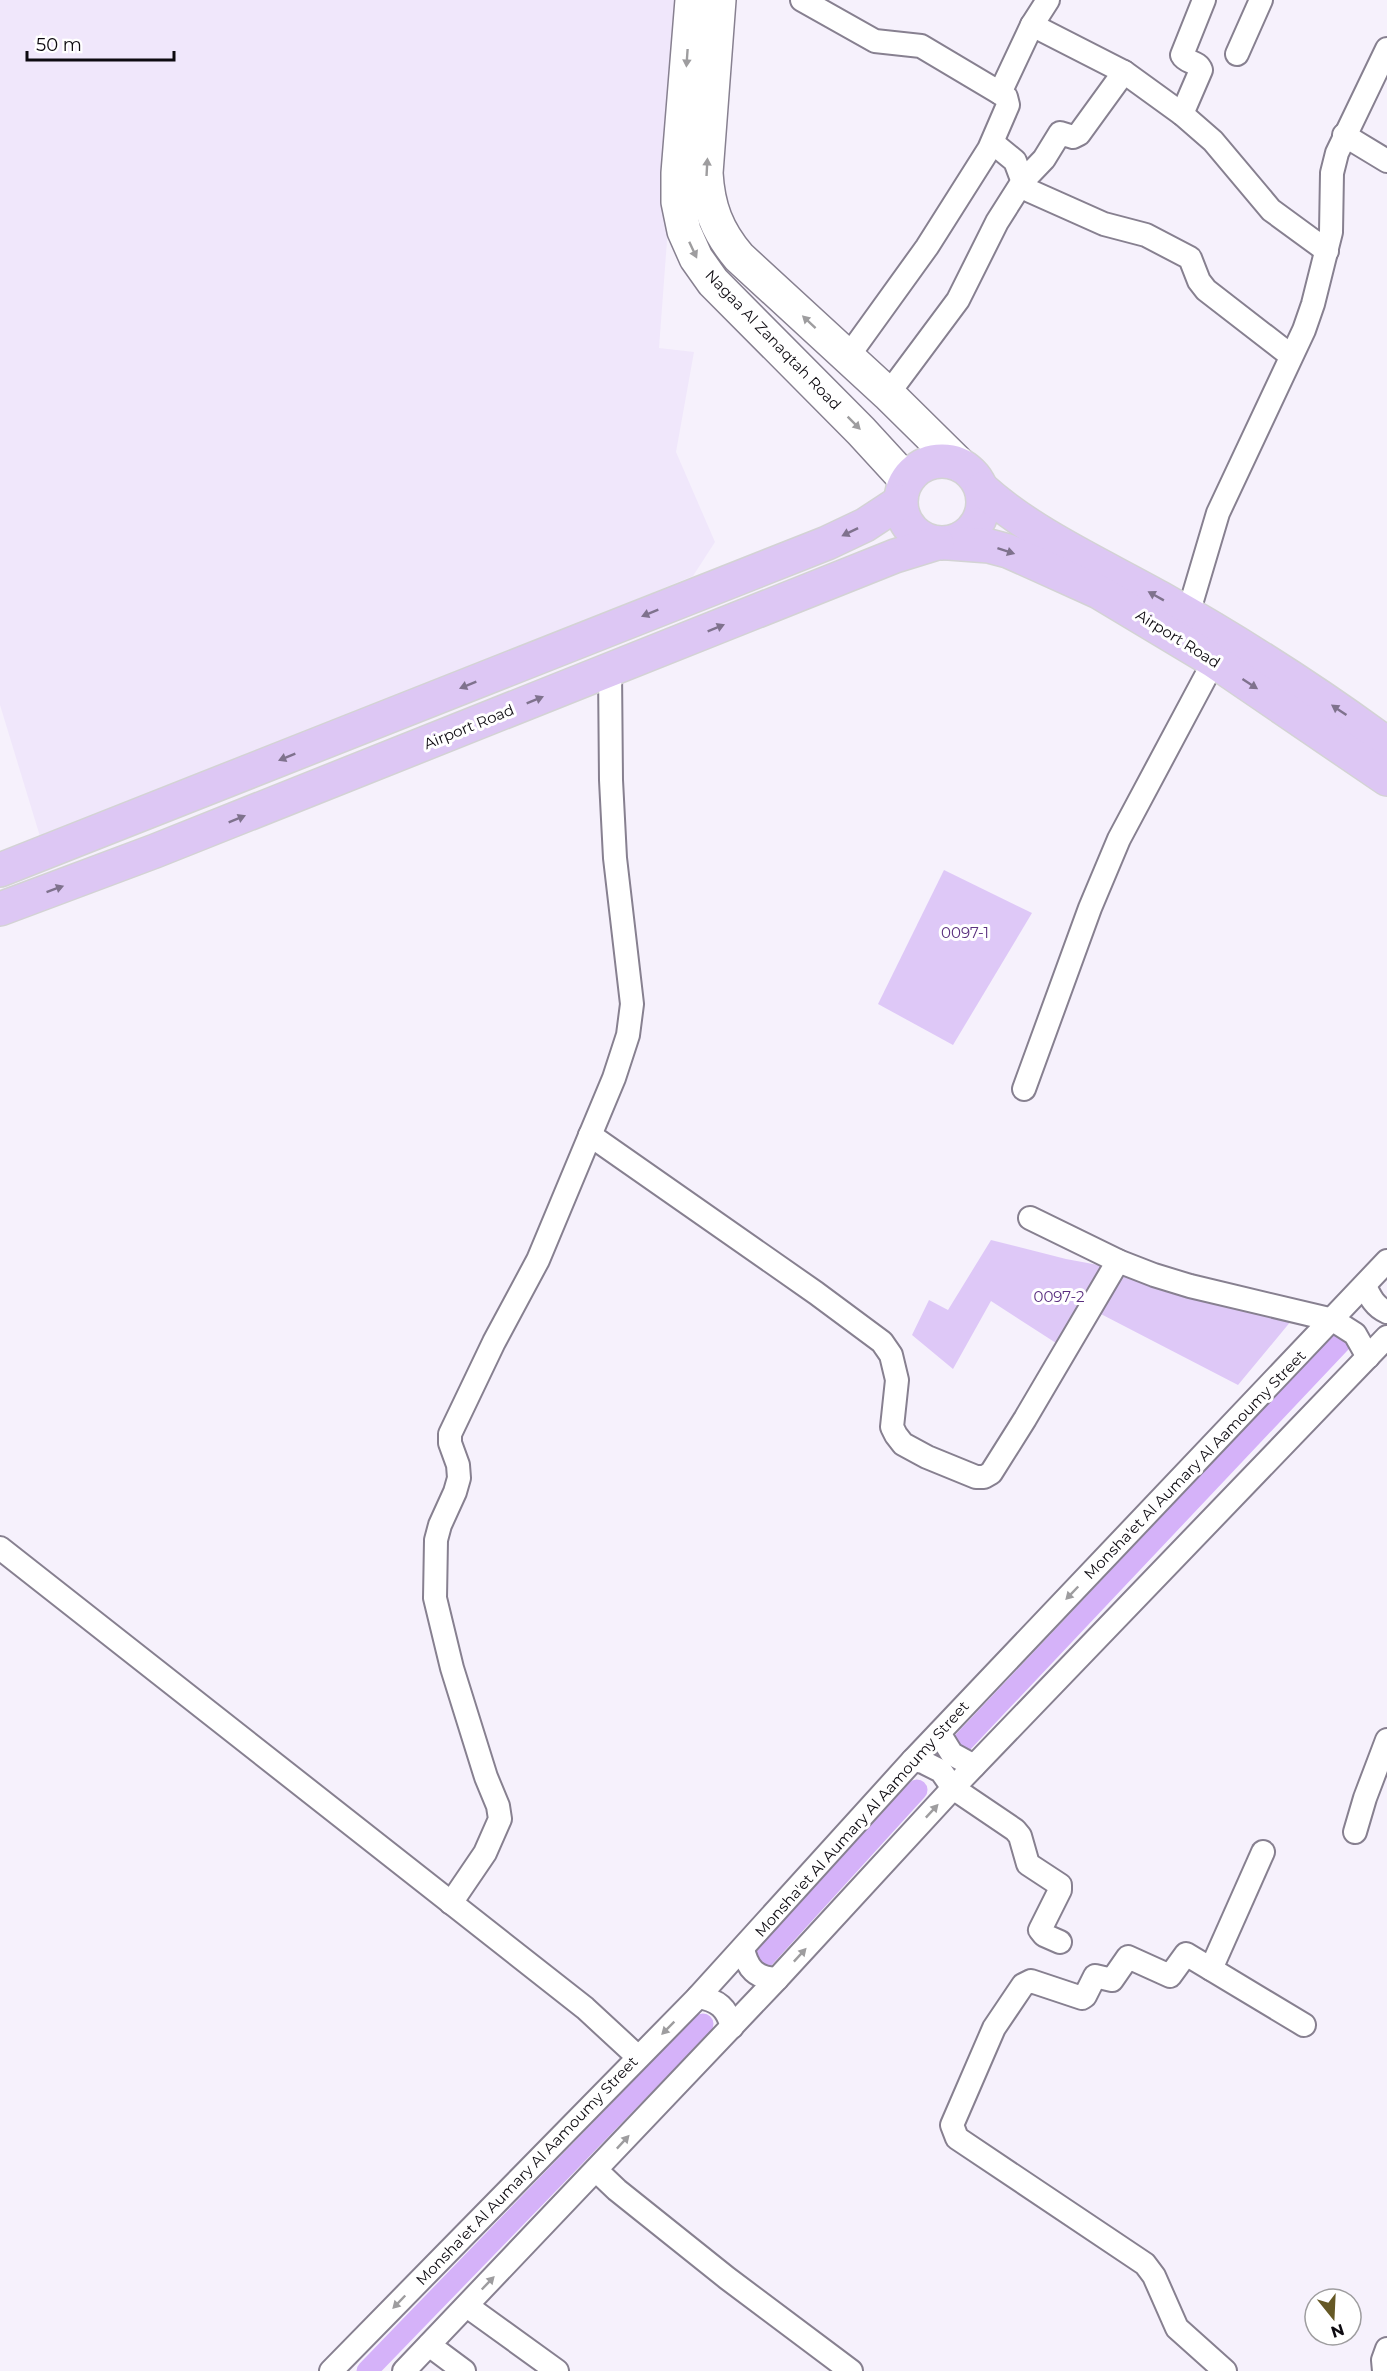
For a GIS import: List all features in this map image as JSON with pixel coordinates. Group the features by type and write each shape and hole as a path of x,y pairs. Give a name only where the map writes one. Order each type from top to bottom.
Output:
{"main road":[{"path":"0,870 827,543 865,525 903,491 914,471 935,460 947,460 958,464 977,478 984,501 982,513 978,523 970,532 943,543 925,540 907,525 902,514 903,491"},
{"name":"Airport Road","path":"982,489 1020,519 1188,614 1281,672 1387,744"},
{"name":"Airport Road","path":"0,909 155,851 895,556 943,543 989,546 1027,558 1100,592 1214,661 1387,779"}],"street":[{"name":"Nagaa Al Zanaqtah Road","path":"692,0 678,173 678,202 684,231 696,258 713,282 861,431 903,491"},
{"path":"719,0 706,173 707,197 713,219 724,239 739,257 888,394 958,464"},
{"path":"802,0 875,41 921,46 1000,93 1008,105 993,143 927,247 847,358"},
{"path":"1000,93 1032,25 1048,0"},
{"path":"1182,114 1201,70 1200,66 1185,60 1182,55 1204,0"},
{"path":"1237,54 1261,0"},
{"path":"1032,25 1124,72 1182,114 1226,156 1271,210 1327,251"},
{"path":"1188,614 1218,513 1290,355 1304,330 1327,251 1332,213 1332,173 1344,135 1387,49"},
{"path":"888,394 962,294 988,238 1023,181 1044,159 1060,133 1073,137 1079,134 1124,72"},
{"path":"1344,135 1387,161"},
{"path":"993,143 1015,161 1023,181 1030,190 1104,224 1146,235 1190,258 1199,281 1206,290 1290,355"},
{"path":"742,312 769,285"},
{"path":"1024,1089 1090,908 1119,840 1214,661"},
{"path":"451,1904 484,1853 500,1819 498,1806 486,1777 452,1668 435,1598 436,1540 459,1478 458,1465 450,1443 450,1434 499,1333 538,1260 614,1078 628,1035 632,1004 615,858 611,780 610,670"},
{"path":"590,1135 816,1293 882,1342 891,1354 897,1380 892,1427 896,1435 903,1444 927,1458 976,1477 984,1477 991,1473 1118,1261"},
{"path":"1030,1218 1118,1261 1190,1286 1333,1320 1345,1325 1355,1334 1368,1357"},
{"name":"Monsha'et Al Aumary Al Aamoumy Street","path":"332,2371 698,1997 913,1760 1387,1261"},
{"path":"1365,1286 1371,1299 1387,1312"},
{"path":"404,2371 732,2027 953,1788 1387,1337"},
{"path":"0,1548 585,2008 638,2057"},
{"path":"939,1733 952,1754 974,1766"},
{"path":"1355,1832 1387,1740"},
{"path":"913,1760 941,1771 953,1788 1015,1830 1020,1836 1028,1864 1060,1885 1060,1890 1040,1930 1044,1935 1060,1942"},
{"path":"1211,1970 1263,1852"},
{"path":"743,1948 745,1961 753,1972 764,1978 777,1979"},
{"path":"1225,2371 1177,2328 1154,2276 1145,2264 957,2138 952,2125 994,2028 1027,1982 1035,1981 1082,1998 1095,1976 1112,1980 1130,1956 1170,1976 1186,1954 1304,2025"},
{"path":"698,1997 711,1999 722,2005 729,2015 732,2027"},
{"path":"596,2170 617,2190 727,2278 851,2371"},
{"path":"467,2306 557,2371"},
{"path":"429,2345 464,2371"},
{"path":"1384,2371 1383,2360 1387,2349"}],"shaded area":[{"path":"0,0 685,0 659,348 694,352 676,452 715,542 693,576 42,843 0,705"}],"green space":[{"name":"0097-1","path":"944,870 1032,913 953,1045 878,1004"},
{"name":"0097-2","path":"991,1240 1066,1259 1136,1272 1296,1315 1238,1385 1097,1312 1070,1352 991,1301 953,1369 912,1335 929,1300 948,1310"}],"waterway":[{"path":"963,1742 1341,1342"},
{"path":"764,1958 917,1790"},
{"path":"367,2371 703,2024"}]}
